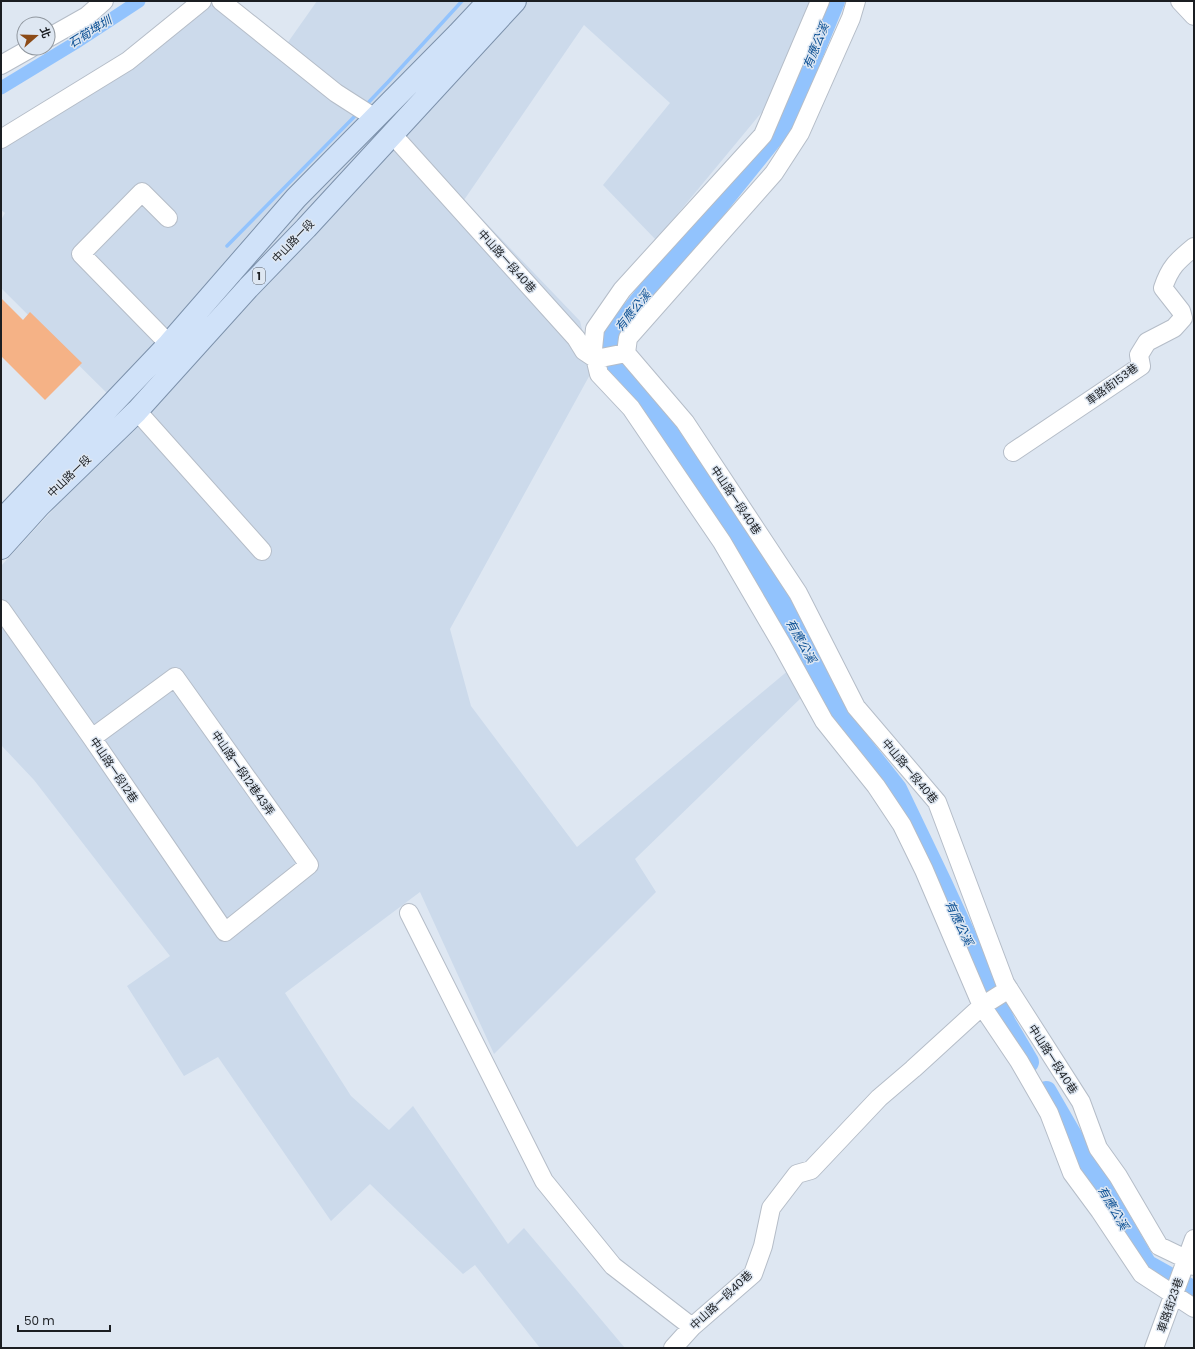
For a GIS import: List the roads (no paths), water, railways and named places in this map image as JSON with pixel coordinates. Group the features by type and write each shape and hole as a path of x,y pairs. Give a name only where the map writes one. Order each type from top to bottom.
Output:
{"main road":[{"name":"中山路一段","path":"1,521 169,344 296,198 489,1"},
{"name":"中山路一段","path":"1,548 39,506 137,411 248,288 306,228 515,1"},
{"path":"231,273 248,288"}],"street":[{"path":"56,33 87,16 104,1"},
{"path":"1,139 128,61 202,1"},
{"path":"221,1 336,93 375,118"},
{"path":"820,1 763,135 622,290 595,329 593,348 599,374 631,408 722,542 781,643 824,721 876,786 902,825 924,870 982,1006 1019,1061 1049,1113 1072,1173 1100,1211 1142,1274 1194,1308"},
{"path":"596,359 626,353 628,338 774,173 800,134 851,18 856,1"},
{"path":"1180,1 1194,16"},
{"path":"1,65 17,56"},
{"name":"中山路一段40巷","path":"392,134 576,338 584,351 596,359"},
{"path":"168,218 142,192 81,254 169,344"},
{"name":"車路街153巷","path":"1013,452 1141,366 1139,355 1147,342 1174,328 1183,318 1180,311 1163,288 1168,274 1178,260 1194,248"},
{"name":"中山路一段40巷","path":"626,353 685,422 798,593 856,707 937,802 1005,983 1081,1102 1098,1148 1118,1176 1159,1246 1190,1262"},
{"path":"137,411 262,551"},
{"name":"中山路一段12巷","path":"1,609 92,738 225,932"},
{"name":"中山路一段12巷43弄","path":"92,738 175,677 308,865 225,932"},
{"path":"409,913 544,1181 613,1266 692,1327"},
{"name":"中山路一段40巷","path":"673,1348 692,1327 753,1274 763,1246 771,1208 797,1174 811,1170 879,1098 982,1006 1009,989"},
{"path":"1019,1061 1044,1045"},
{"name":"車路街23巷","path":"1154,1348 1174,1294 1190,1262 1194,1239"}],"waterway":[{"name":"石筍埤圳","path":"1,88 75,43 139,1"},
{"path":"365,106 462,1"},
{"name":"有應公溪","path":"834,1 784,123 611,338 614,361 630,377 773,590 851,732 896,789 1005,1023 1028,1062"},
{"path":"227,246 358,113"},
{"name":"有應公溪","path":"1046,1092 1146,1265 1194,1292"}]}
